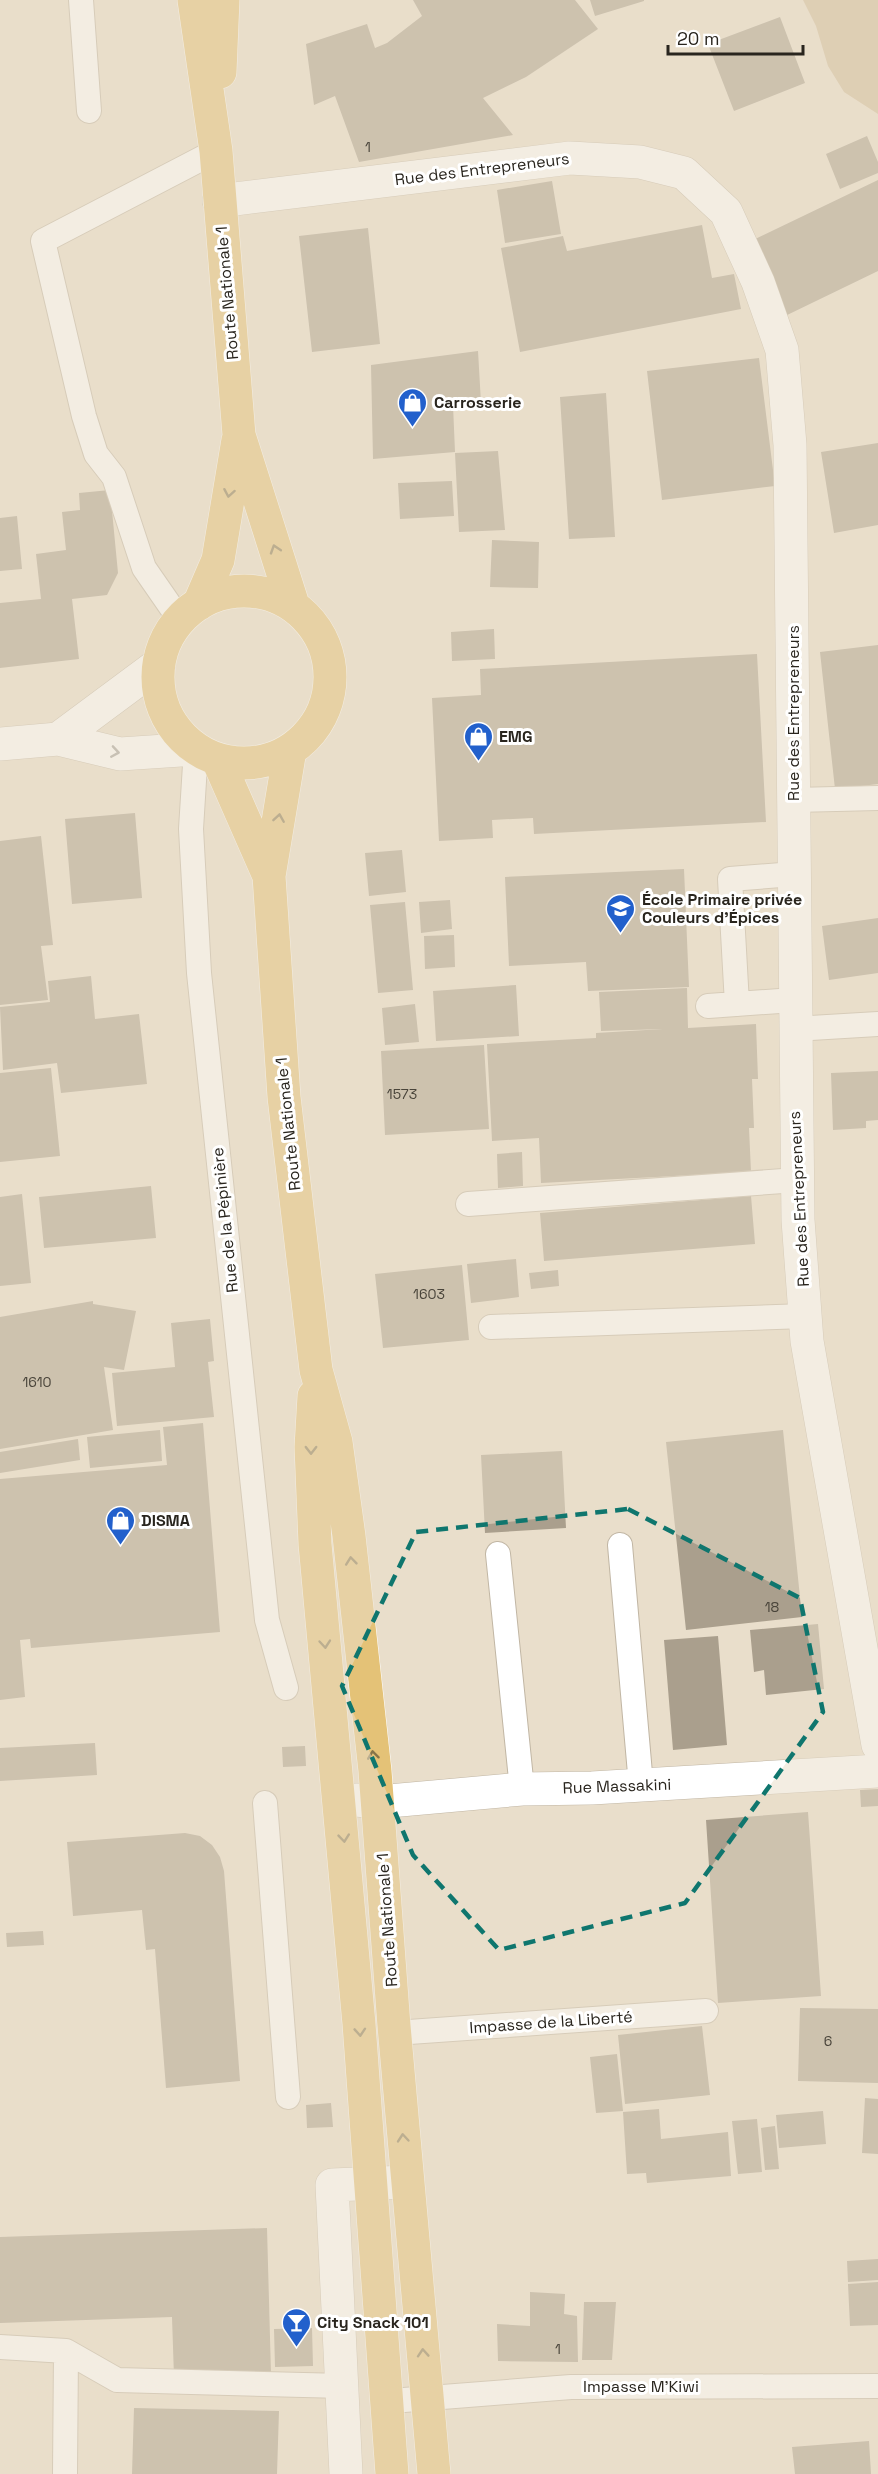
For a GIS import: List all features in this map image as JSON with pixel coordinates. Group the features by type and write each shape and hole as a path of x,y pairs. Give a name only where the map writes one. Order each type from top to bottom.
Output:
{"main road":[{"name":"Route Nationale 1","path":"194,0 216,151 239,435 293,605"},
{"name":"Route Nationale 1","path":"216,151 223,0"},
{"name":"Route Nationale 1","path":"239,435 218,560 189,612 166,640 159,664 158,688 165,712 178,733 207,755 269,876"},
{"name":"Route Nationale 1","path":"189,612 221,594 246,591 270,595 293,605 311,621 324,642 330,674 330,690 323,714 309,735 290,750 268,760 251,762 207,755"},
{"name":"Route Nationale 1","path":"290,750 269,876 284,1097 316,1370 336,1442 367,1801 395,2033 407,2182 406,2400 392,2474"},
{"name":"Route Nationale 1","path":"316,1370 311,1447 315,1544 348,1891 371,2182 406,2400 432,2474"}],"street":[{"name":"Rue des Entrepreneurs","path":"219,201 570,158 639,162 684,173 726,212 758,282 782,350 790,445 797,1180 807,1341 878,1746"},
{"path":"58,739 159,664"},
{"path":"0,744 58,739 120,754 207,755"},
{"name":"Rue Massakini","path":"367,1801 522,1789 641,1785 878,1771"},
{"path":"346,2474 344,2393 332,2185 407,2182"},
{"path":"344,2393 406,2400"}],"lane":[{"path":"81,0 89,111"},
{"path":"189,612 144,568 114,477 96,454 43,240 216,151"},
{"name":"Rue de la Pépinière","path":"207,755 191,829 199,973 267,1620 286,1688"},
{"path":"794,800 878,798"},
{"path":"737,1004 730,879 794,874"},
{"path":"708,1006 737,1004 794,1014 878,1024"},
{"path":"468,1204 797,1180"},
{"path":"491,1327 805,1316"},
{"path":"620,1545 641,1785"},
{"path":"498,1554 522,1789"},
{"path":"265,1803 288,2097"},
{"name":"Impasse de la Liberté","path":"395,2033 706,2011"},
{"path":"0,2347 66,2351 117,2380 344,2393"},
{"path":"65,2474 66,2351"},
{"name":"Impasse M'Kiwi","path":"406,2400 571,2386 878,2386"}],"highlighted area":[{"path":"628,1509 800,1598 823,1712 685,1903 499,1950 413,1855 342,1686 416,1532"}],"shaded area":[{"path":"803,0 878,0 878,114 844,92 828,66 816,26"}],"building":[{"path":"413,0 575,0 598,29 526,77 483,98 513,135 359,162 335,96 314,105 306,44 367,24 375,48 387,43 422,16"},
{"path":"590,0 644,0 644,1 595,16"},
{"path":"780,17 805,83 734,111 708,44"},
{"path":"867,136 878,162 878,173 840,189 826,154"},
{"path":"878,180 878,271 783,317 747,243"},
{"path":"552,181 561,234 505,243 497,190"},
{"path":"702,225 712,278 734,274 741,309 520,352 501,248 563,236 567,251"},
{"path":"368,228 380,344 312,352 299,236"},
{"name":"Carrosserie","path":"478,351 481,403 453,405 455,452 373,459 371,365"},
{"path":"759,358 775,486 662,500 647,371"},
{"path":"606,393 615,537 569,539 560,397"},
{"path":"878,443 878,525 834,533 821,452"},
{"path":"498,451 505,530 459,532 455,453"},
{"path":"452,481 454,516 400,519 398,483"},
{"path":"110,490 118,573 107,595 72,599 79,659 0,668 0,603 41,599 36,554 66,550 62,512 80,510 79,493"},
{"path":"17,516 22,569 0,571 0,518"},
{"path":"492,540 539,542 538,588 490,587"},
{"path":"494,629 495,659 452,661 451,632"},
{"path":"878,645 878,784 835,789 820,652"},
{"path":"757,654 766,822 534,834 533,818 492,820 493,838 439,841 432,698 481,695 480,669"},
{"path":"135,813 142,898 72,904 65,819"},
{"path":"41,836 53,945 41,946 48,1000 0,1005 0,841"},
{"path":"402,850 406,892 369,896 365,853"},
{"path":"684,869 689,987 588,991 586,962 509,966 505,877"},
{"path":"450,900 452,929 421,933 419,902"},
{"path":"405,902 413,990 378,993 370,905"},
{"path":"878,918 878,973 829,980 822,926"},
{"path":"454,935 455,967 425,969 424,936"},
{"path":"91,976 95,1019 139,1014 147,1084 61,1093 57,1063 3,1070 0,1007 50,1002 48,981"},
{"path":"516,985 519,1036 436,1041 433,991"},
{"path":"687,988 688,1028 756,1024 758,1079 752,1079 754,1128 749,1128 751,1172 541,1183 539,1138 492,1141 487,1044 596,1038 596,1033 663,1029 601,1031 599,992"},
{"path":"415,1004 419,1042 385,1045 382,1008"},
{"path":"484,1045 489,1129 385,1135 381,1051"},
{"path":"51,1068 60,1156 0,1162 0,1073"},
{"path":"878,1071 878,1120 866,1121 866,1128 833,1130 831,1073"},
{"path":"522,1152 523,1186 498,1188 497,1154"},
{"path":"151,1186 156,1238 44,1248 39,1197"},
{"path":"22,1194 31,1283 0,1286 0,1197"},
{"path":"751,1196 755,1244 544,1261 540,1213"},
{"path":"516,1259 519,1297 471,1303 467,1264"},
{"path":"462,1265 469,1340 383,1348 375,1274"},
{"path":"558,1270 559,1286 531,1289 529,1273"},
{"path":"93,1301 93,1304 136,1311 124,1370 104,1367 113,1430 0,1449 0,1317"},
{"path":"210,1319 214,1361 208,1362 214,1417 117,1426 112,1373 175,1367 171,1323"},
{"path":"203,1423 220,1632 31,1648 30,1639 20,1640 25,1697 0,1700 0,1479 167,1465 163,1427"},
{"path":"160,1430 162,1461 90,1468 87,1437"},
{"path":"783,1430 802,1617 686,1630 666,1442"},
{"path":"78,1439 80,1460 0,1473 0,1452"},
{"path":"562,1451 566,1528 485,1533 481,1455"},
{"path":"818,1624 824,1689 766,1695 764,1670 754,1672 750,1630"},
{"path":"718,1636 727,1745 673,1750 664,1640"},
{"path":"95,1743 97,1775 0,1781 0,1748"},
{"path":"305,1746 306,1766 283,1767 282,1747"},
{"path":"878,1789 878,1806 861,1807 860,1790"},
{"path":"808,1812 821,1996 718,2003 706,1820"},
{"path":"185,1833 200,1836 212,1845 220,1857 224,1871 240,2081 166,2088 155,1949 146,1950 142,1910 73,1916 67,1842"},
{"path":"43,1931 44,1945 7,1947 6,1933"},
{"path":"800,2008 878,2009 878,2083 798,2081"},
{"path":"702,2026 710,2095 625,2104 618,2035"},
{"path":"617,2054 623,2111 596,2113 590,2057"},
{"path":"865,2098 878,2099 878,2154 862,2153"},
{"path":"331,2103 333,2127 307,2128 306,2105"},
{"path":"659,2109 661,2139 728,2132 731,2176 647,2183 646,2173 627,2174 623,2112"},
{"path":"823,2111 826,2144 779,2148 776,2115"},
{"path":"757,2119 762,2172 738,2174 732,2121"},
{"path":"775,2126 779,2169 765,2170 761,2128"},
{"path":"267,2228 271,2374 174,2377 172,2317 0,2323 0,2237"},
{"path":"878,2259 878,2280 848,2282 847,2261"},
{"path":"878,2282 878,2325 850,2326 848,2284"},
{"path":"530,2292 565,2294 564,2314 577,2316 578,2362 498,2361 497,2324 530,2326"},
{"path":"584,2302 616,2302 612,2360 582,2360"},
{"path":"312,2328 313,2366 275,2367 274,2329"},
{"path":"134,2408 279,2411 277,2474 132,2474"},
{"path":"869,2441 871,2474 795,2474 792,2447"}],"place":[{"name":"Carrosserie","path":"413,428"},
{"name":"EMG","path":"478,762"},
{"name":"École Primaire privée Couleurs d'Épices","path":"621,934"},
{"name":"DISMA","path":"120,1546"},
{"name":"City Snack 101","path":"296,2348"}]}
